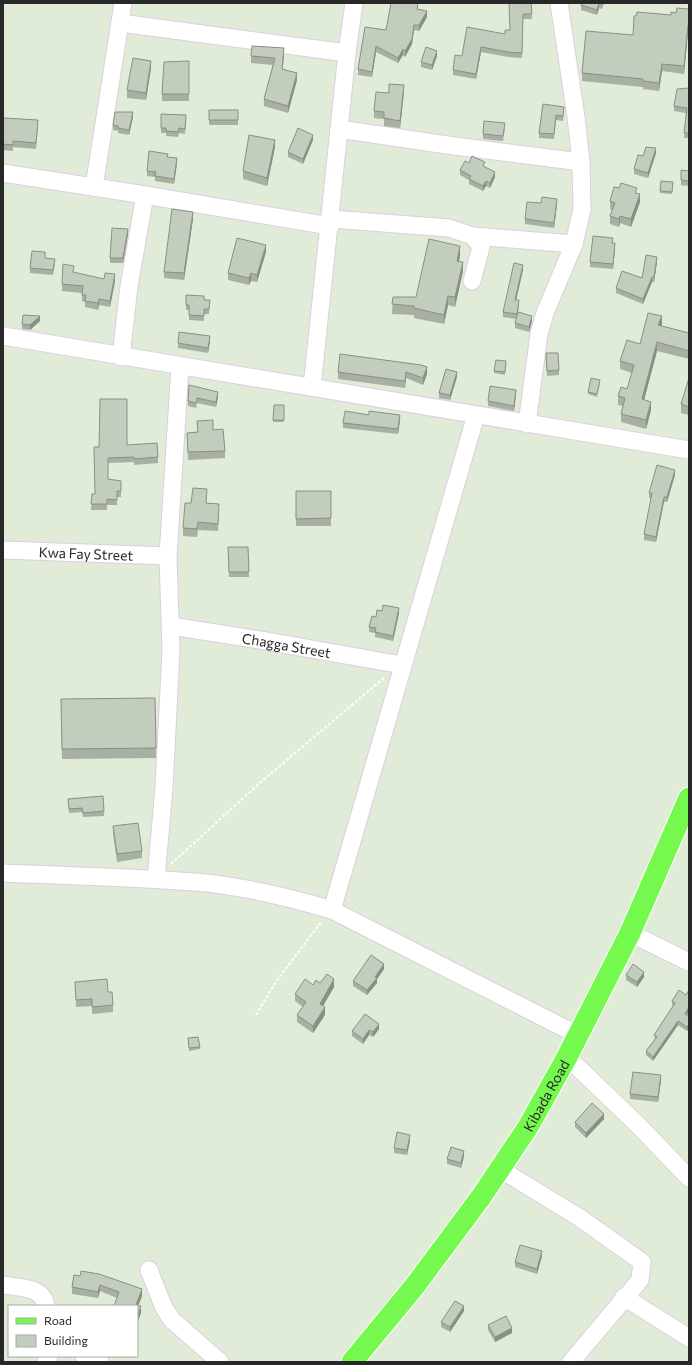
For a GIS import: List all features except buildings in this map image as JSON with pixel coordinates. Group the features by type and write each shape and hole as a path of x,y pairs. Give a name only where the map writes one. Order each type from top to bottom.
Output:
{"main road":[{"name":"Kibada Road","path":"352,1362 414,1287 500,1169 528,1127 567,1058 630,933 689,798"}],"street":[{"path":"94,187 123,3"},
{"path":"312,387 347,53 354,3"},
{"path":"527,424 539,334 545,313 574,244 582,209 581,162 571,74 559,3"},
{"path":"120,23 347,53"},
{"path":"339,129 446,145 581,162"},
{"path":"3,173 330,223 426,225 449,228 473,236 574,244"},
{"path":"120,357 129,286 145,195"},
{"path":"472,281 481,247 473,236"},
{"path":"3,336 180,367 312,387 689,450"},
{"path":"156,879 164,787 171,651 168,556 180,367"},
{"path":"332,910 369,788 402,665 476,415"},
{"name":"Kwa Fay Street","path":"3,550 168,556"},
{"name":"Chagga Street","path":"170,626 402,665"},
{"path":"3,873 156,879 253,890 290,898 332,910 578,1035"},
{"path":"630,933 689,962"},
{"path":"567,1058 637,1124 689,1178"},
{"path":"500,1169 580,1218 642,1262 640,1280 624,1297 571,1362"},
{"path":"149,1270 164,1308 172,1320 220,1362"},
{"path":"3,1285 35,1290 42,1296 46,1305"},
{"path":"624,1297 689,1338"},
{"path":"87,1357 100,1362"}],"path":[{"path":"156,879 184,851 262,781 402,665"},
{"path":"256,1015 277,980 332,910"}]}
